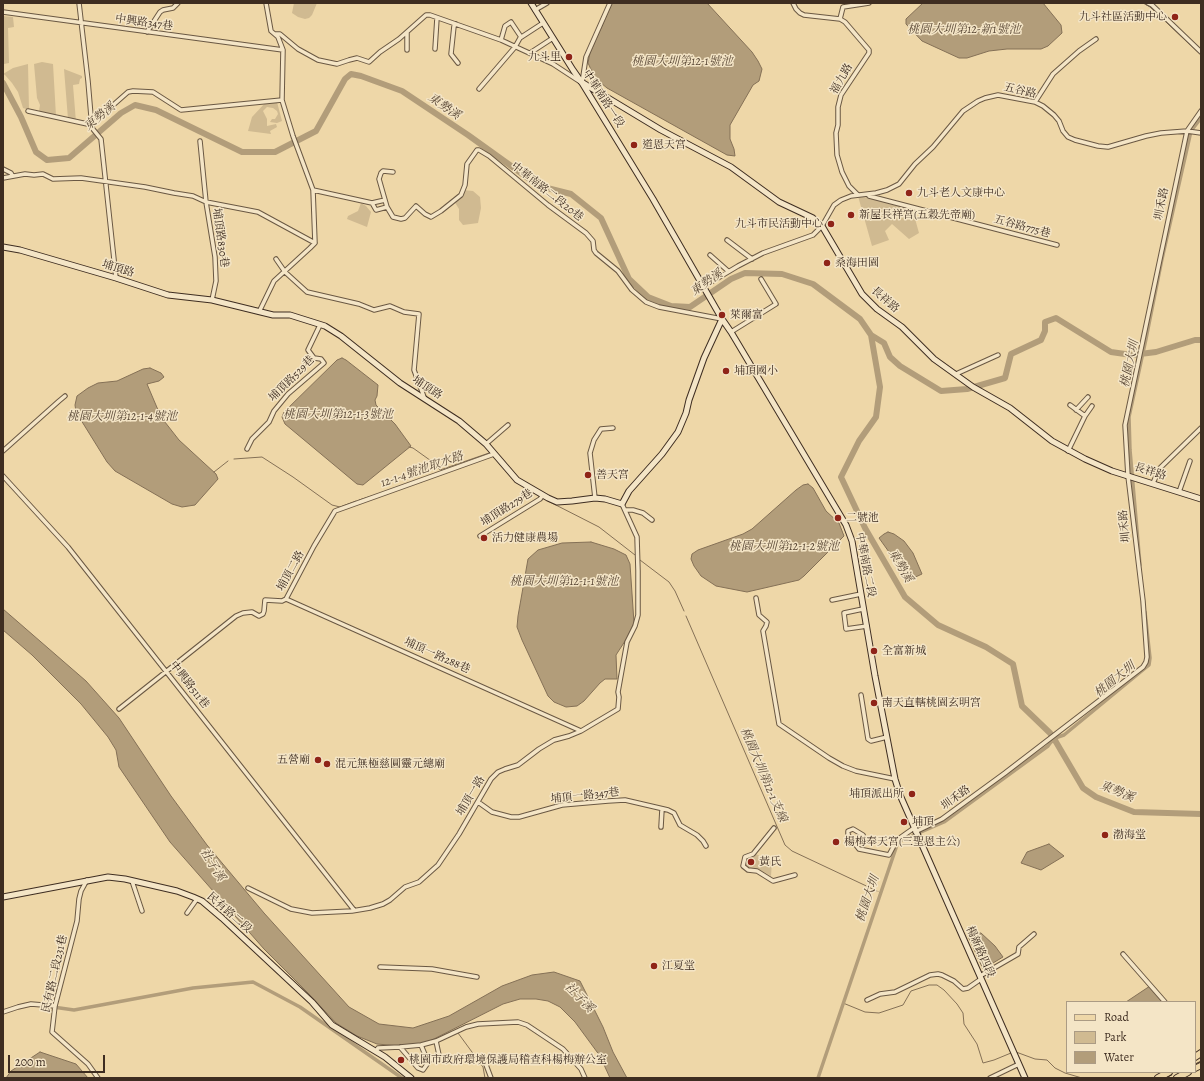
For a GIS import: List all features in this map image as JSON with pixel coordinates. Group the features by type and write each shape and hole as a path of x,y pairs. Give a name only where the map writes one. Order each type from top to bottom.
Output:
{"main road":[{"path":"1158,1078 1167,1073"},
{"path":"1177,1078 1186,1073"}],"street":[{"path":"79,3 92,126 100,138 116,278"},
{"path":"147,32 160,12 173,8 178,3"},
{"path":"259,312 274,281 315,243 313,190 293,136 282,100 283,50 280,40 271,31 266,3"},
{"name":"中華南路一段","path":"531,3 667,222 716,308"},
{"path":"535,10 547,3"},
{"path":"275,34 280,34 298,49 318,60 337,64 357,58 369,62 380,52 407,33 426,15 430,15 501,40 553,64 582,83 586,57 610,3"},
{"path":"793,3 796,9 804,15 840,19 843,7 868,3"},
{"path":"1148,3 1152,5 1201,52"},
{"name":"中興路347巷","path":"3,12 82,24 283,50"},
{"path":"435,49 437,18"},
{"name":"福九路","path":"840,19 845,22 869,50 869,53 841,95 838,107 838,125 836,133 837,155 842,172 849,186 858,195"},
{"path":"501,40 505,26 511,22 521,37"},
{"path":"456,24 454,26 451,54 458,63"},
{"path":"479,89 515,47 521,37 543,24"},
{"path":"407,33 407,50"},
{"path":"530,53 553,38"},
{"path":"1035,102 1053,74 1079,51 1096,39"},
{"name":"長祥路","path":"582,83 661,130 731,167 779,202 814,218 822,226 862,294 877,309 902,327 934,359 971,385 1010,408 1052,441 1090,462 1131,477 1201,499"},
{"path":"92,126 128,92 133,91 153,92 181,110 282,100"},
{"name":"五谷路","path":"822,226 834,205 841,200 851,196 866,195 887,190 898,184 915,164 933,147 963,111 978,101 995,95 1035,102 1043,106 1054,115 1068,137 1098,146 1108,147 1146,136 1188,131 1201,133"},
{"path":"28,111 92,126"},
{"name":"圳禾路","path":"863,835 853,828 848,831 848,835 859,849 889,855 897,840 942,819 1057,734 1143,667 1146,662 1143,601 1125,426 1188,131 1201,111"},
{"name":"埔頂路830巷","path":"200,141 206,202 215,256 216,281 212,300"},
{"name":"中華南路二段20巷","path":"387,207 395,218 401,219 405,218 416,206 431,217 441,211 461,195 466,178 465,169 467,164 477,150 479,150 489,156 586,233 592,239 596,253 618,271 632,290 646,302 660,307 722,319"},
{"path":"3,169 12,175"},
{"path":"372,203 376,210 387,207 380,176 384,171 393,172"},
{"path":"3,178 12,175 43,174 53,179 73,178 105,181 193,196 206,202 258,212 315,243"},
{"path":"313,190 372,203 385,200"},
{"name":"五谷路775巷","path":"866,195 1057,245"},
{"path":"704,289 728,271 782,246 813,235 822,226"},
{"path":"727,240 752,259"},
{"name":"埔頂路","path":"3,247 20,250 168,295 212,300 273,315 290,315 320,325 341,336 400,383 424,397 459,421 486,444 517,480 542,495 558,502 595,498 622,504"},
{"path":"710,255 728,271"},
{"path":"276,259 285,272 307,292 359,304 374,310 390,306 404,312 419,314 414,370 424,397"},
{"path":"731,332 776,304 761,279"},
{"name":"中華南路二段","path":"716,308 846,525 852,541 860,594 895,779 915,832"},
{"path":"622,504 629,491 662,454 678,432 686,413 704,358 722,319"},
{"name":"埔頂路529巷","path":"247,449 252,439 269,422 274,411 288,394 324,362 321,359 314,358 308,350 320,325"},
{"path":"956,374 998,355"},
{"path":"3,451 58,400 65,396"},
{"path":"1076,410 1088,397"},
{"path":"1070,406 1085,416"},
{"path":"1068,451 1085,416 1092,406"},
{"path":"486,444 508,425"},
{"path":"595,498 590,453 594,440 601,429 613,428"},
{"path":"1153,483 1160,468 1201,428"},
{"name":"埔頂二路","path":"119,710 166,670 236,616 243,613 252,612 259,616 264,611 265,600 282,601 286,599 314,546 336,512 494,454"},
{"path":"1179,492 1190,461"},
{"name":"中興路511巷","path":"3,476 68,547 354,910"},
{"name":"埔頂路279巷","path":"480,536 540,500 542,495"},
{"name":"埔頂一路","path":"248,888 291,909 312,913 370,908 383,904 405,887 419,882 438,865 491,780 498,772 518,765 554,740 581,731 618,710 618,692 627,642 635,626 638,615 636,537 622,504"},
{"path":"625,510 633,510 644,513 652,520"},
{"path":"832,600 860,594"},
{"path":"756,598 759,615 767,622 762,631 780,724 843,766 863,773 895,779"},
{"name":"埔頂一路288巷","path":"286,599 581,731"},
{"path":"863,609 844,613 846,629 867,626"},
{"path":"861,695 867,737 871,741 887,737"},
{"name":"埔頂一路347巷","path":"478,802 492,812 511,817 562,805 625,800 668,810 674,813 680,825 697,835 706,846"},
{"path":"661,827 662,809"},
{"path":"774,828 753,854 745,857 743,866 748,870 757,871 773,881 795,875"},
{"name":"楊新路四段","path":"915,832 1025,1078"},
{"name":"民有路二段","path":"3,897 108,877 177,891 198,899 222,918 289,980 312,1002 332,1025 376,1051 410,1078"},
{"name":"民有路二段231巷","path":"87,880 81,891 79,899 77,921 55,1007 52,1032 88,1064 98,1078"},
{"path":"132,881 142,911"},
{"path":"187,913 198,899"},
{"path":"867,1000 880,994 895,992 930,975 938,974 954,981 963,989 968,988 980,977 1018,954 1019,947 1034,934"},
{"path":"1123,954 1164,1001"},
{"path":"380,967 432,969 477,977"},
{"path":"3,1012 31,1004 55,1007"},
{"path":"376,1051 378,1048 421,1045 436,1041 460,1029 478,1024 508,1022 523,1023 563,1048 581,1069 585,1078"},
{"path":"400,1047 420,1070 425,1069 428,1062 439,1054 436,1041"},
{"path":"421,1045 428,1062"},
{"path":"486,1062 491,1078"},
{"path":"990,1078 1019,1064"}],"green space":[{"path":"294,3 317,3 312,15 305,19 292,13"},
{"path":"3,16 13,17 14,27 8,28 9,63 4,64"},
{"path":"42,62 53,64 56,116 39,111 40,105 37,98 34,64"},
{"path":"28,64 29,110 23,108 18,92 3,74 13,68"},
{"path":"64,69 82,76 79,84 73,85 76,122 68,119"},
{"path":"266,102 277,102 282,121 277,123 270,122 272,119 275,119 278,114 273,108 267,107 263,111 267,119 267,126 276,124 277,127 270,131 271,134 248,131 252,117"},
{"path":"463,190 473,191 480,197 481,208 478,223 463,225 459,220 459,209 454,201"},
{"path":"858,196 912,208 919,233 909,239 892,224 885,231 889,240 872,246"},
{"path":"361,203 371,212 367,227 347,219 348,216 358,211"},
{"path":"754,853 772,862 771,876 762,871 749,869 746,867 745,863 747,857"}],"water":[{"name":"桃園大圳第12-1號池","path":"612,3 707,3 752,52 762,69 759,81 753,85 730,125 730,139 735,156 727,155 607,88 595,78 588,63 590,53"},
{"name":"桃園大圳第12-新1號池","path":"923,3 1043,3 1061,25 1062,33 1048,46 1041,49 1007,49 989,51 967,58 959,58 922,41 906,24 906,19"},
{"name":"桃園大圳第12-1-3號池","path":"342,358 378,385 375,400 376,405 395,424 411,446 363,485 357,484 285,424 282,417 284,412 337,360"},
{"name":"桃園大圳第12-1-4號池","path":"150,368 161,373 164,377 159,381 147,384 161,417 179,440 216,474 218,479 195,505 182,507 172,504 115,471 107,462 76,412 75,405 77,396 88,388 98,383 117,381 143,369"},
{"name":"桃園大圳第12-1-2號池","path":"808,484 813,488 826,511 839,523 844,536 804,576 799,580 747,592 716,586 701,576 691,559 692,554 698,550 743,534 752,529 796,490 803,485"},
{"path":"888,532 904,541 913,553 922,574 909,580 879,538"},
{"name":"桃園大圳第12-1-1號池","path":"591,542 614,549 626,555 630,564 634,623 627,638 616,655 617,679 605,679 584,701 577,706 566,707 554,702 548,696 517,627 518,616 528,559 538,550 562,543"},
{"path":"3,609 86,681 119,718 171,796 207,845 264,913 349,1007 379,1024 413,1028 449,1016 502,986 532,975 554,972 580,981 603,1027 613,1052 627,1078 610,1078 600,1056 575,1022 560,1007 548,1001 520,999 503,1004 426,1043 400,1046 377,1044 357,1036 336,1023 264,949 170,842 119,767 116,750 108,737 81,704 32,655 3,630"},
{"path":"1049,844 1064,856 1041,870 1021,863 1027,852"},
{"path":"971,933 981,933 995,946 1003,957 983,969 968,936"},
{"path":"1150,986 1163,1001 1128,1001"},
{"path":"40,1052 76,1064 88,1078 6,1078 11,1071"}],"waterway":[{"path":"1143,3 1150,7 1201,55"},
{"name":"東勢溪","path":"3,83 21,117 36,152 47,160 69,158 121,113 135,105 156,110 242,152 275,152 316,131 345,79 351,74 361,76 402,91 468,135 539,186 571,194 601,218 629,279 648,297 671,306 690,307 731,279 745,273 782,274 813,284 860,319 871,335 880,387 876,417 859,441 841,477 865,528 905,597 938,625 986,647 1013,664 1022,706 1050,733 1083,788 1096,797 1134,812 1201,814"},
{"name":"桃園大圳","path":"1140,565 1130,450 1129,417 1162,259 1191,131 1201,118"},
{"path":"871,335 884,343 890,357 900,366 941,391 967,389 1005,378 1011,354 1041,340 1045,331 1045,322 1056,318 1111,352 1132,355 1156,352 1195,340 1201,340"},
{"name":"12-1-4號池取水路","path":"409,447 413,448 434,463 440,470 489,453 490,454"},
{"name":"12-1-4號池取水路","path":"234,459 262,457 332,505 340,507 356,501"},
{"name":"桃園大圳第12-1支線","path":"494,457 504,469"},
{"name":"12-1-4號池取水路","path":"214,472 228,461"},
{"name":"12-1-4號池取水路","path":"359,500 375,495"},
{"name":"桃園大圳第12-1支線","path":"548,501 599,527 635,555"},
{"name":"桃園大圳第12-1支線","path":"640,560 669,582 684,611"},
{"name":"桃園大圳","path":"818,1078 898,842 944,822 1048,746 1051,742 1064,735 1149,665 1150,658 1145,612"},
{"name":"桃園大圳第12-1支線","path":"686,616 785,845 792,851 877,891"},
{"path":"53,1007 74,1010 193,988 253,982 300,1007 402,1078"},
{"path":"843,1003 865,1012 879,1013 903,1005 911,991 929,985 937,985 944,990 963,1013 964,1024 977,1044 983,1063 1011,1053"},
{"name":"社子溪","path":"458,1033 483,1067 485,1078"},
{"path":"1016,1052 1035,1059 1047,1060 1055,1068 1065,1073 1082,1078"}],"railway":[{"path":"1196,1064 1201,1062"},
{"path":"1166,1078 1175,1073"}],"place":[{"name":"九斗社區活動中心","path":"1175,17"},
{"name":"九斗里","path":"569,57"},
{"name":"道恩天宮","path":"634,145"},
{"name":"九斗老人文康中心","path":"909,193"},
{"name":"新屋長祥宮(五穀先帝廟)","path":"851,215"},
{"name":"九斗市民活動中心","path":"831,224"},
{"name":"桑海田園","path":"827,263"},
{"name":"萊爾富","path":"722,315"},
{"name":"埔頂國小","path":"726,371"},
{"name":"善天宮","path":"588,475"},
{"name":"二號池","path":"838,518"},
{"name":"活力健康農場","path":"484,538"},
{"name":"全富新城","path":"874,651"},
{"name":"南天直轄桃園玄明宮","path":"874,703"},
{"name":"五營廟","path":"318,760"},
{"name":"混元無極慈圓靈元總廟","path":"327,764"},
{"name":"埔頂派出所","path":"912,794"},
{"name":"埔頂","path":"904,822"},
{"name":"渤海堂","path":"1105,835"},
{"name":"楊梅奉天宮(三聖恩主公)","path":"836,842"},
{"name":"黃氏","path":"751,862"},
{"name":"江夏堂","path":"654,966"},
{"name":"桃園市政府環境保護局稽查科楊梅辦公室","path":"401,1060"}]}
